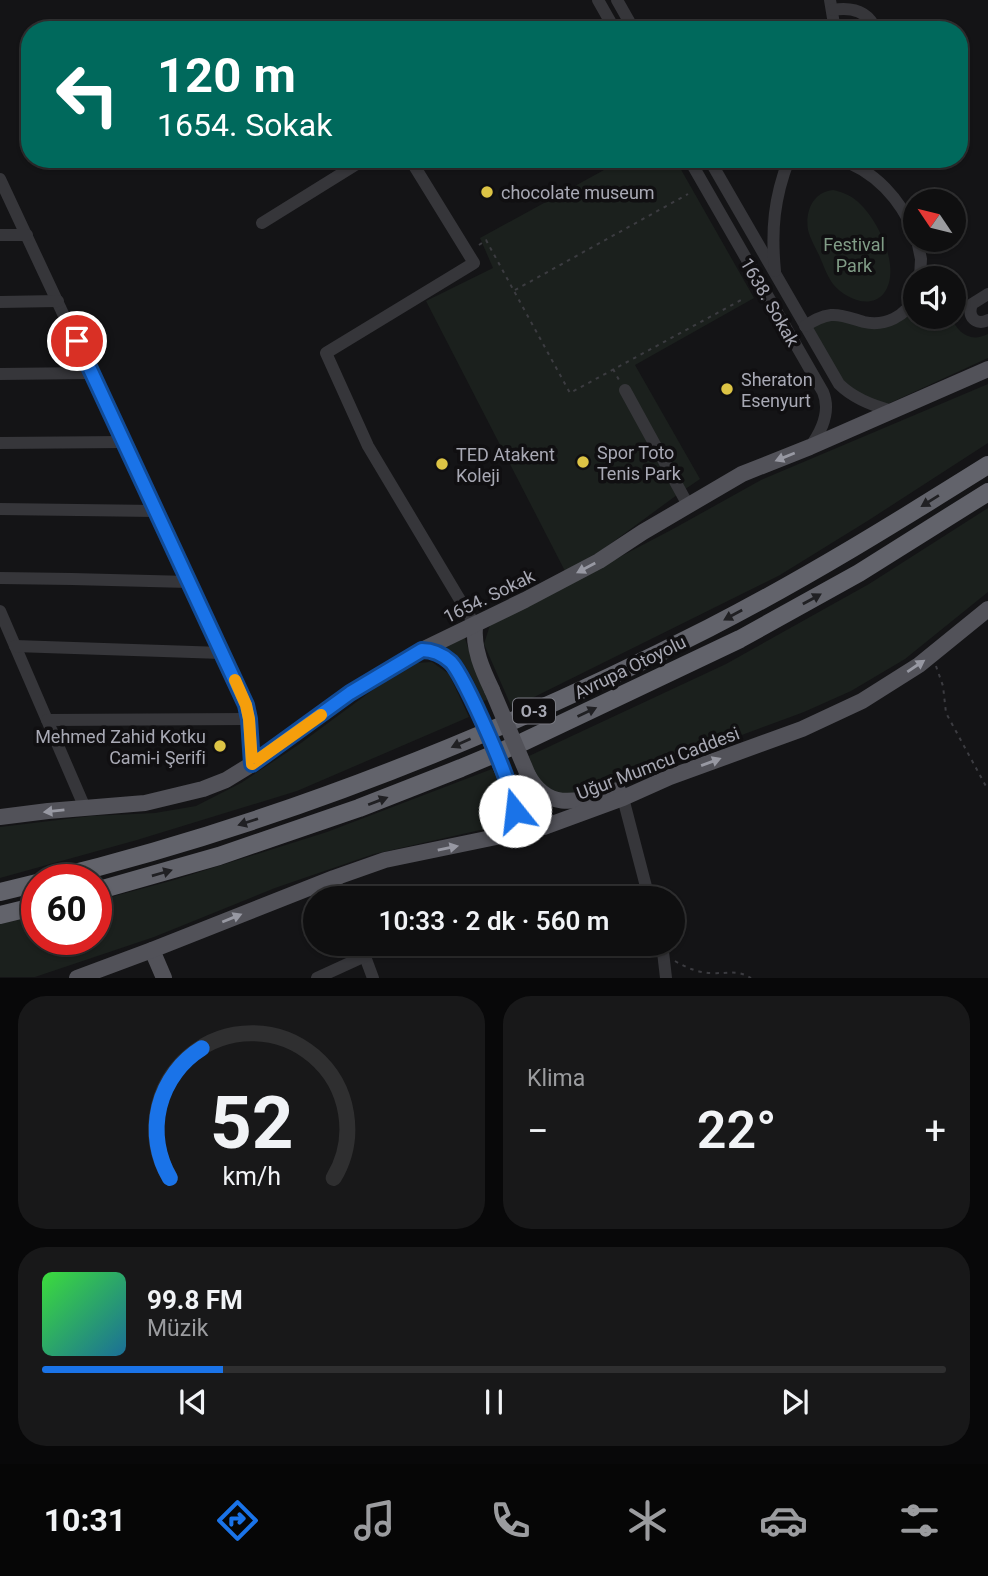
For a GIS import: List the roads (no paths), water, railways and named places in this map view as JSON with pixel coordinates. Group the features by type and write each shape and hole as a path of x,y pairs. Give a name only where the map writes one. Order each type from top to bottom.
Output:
{"highway":[{"name":"Avrupa Otoyolu","path":"112,865 333,793 446,750 601,682 711,628 822,567 988,465"},
{"name":"Avrupa Otoyolu","path":"112,886 219,856 359,808 523,742 740,639 859,573 988,492"},
{"path":"0,892 21,887"},
{"path":"0,915 21,910"}],"main road":[{"name":"1654. Sokak","path":"0,817 145,803 203,789 226,780 350,693 422,650 599,561 742,474 988,369"},
{"name":"Uğur Mumcu Caddesi","path":"77,978 385,860 544,827 670,777 803,729 862,701 919,665 988,609"},
{"path":"475,625 476,651 528,775 544,795 568,802 670,777"},
{"path":"422,650 432,650 450,662 459,673 473,699 515,803 514,814 505,827 484,840"},
{"path":"152,950 164,978"}],"street":[{"path":"598,0 610,21"},
{"path":"617,0 629,21"},
{"path":"832,5 858,11 871,21"},
{"path":"262,222 350,168"},
{"path":"416,168 474,263 326,353 368,446 475,625"},
{"name":"1638. Sokak","path":"694,168 823,392 826,404 824,419 810,447"},
{"name":"1638. Sokak","path":"714,168 835,378 844,390 872,405 892,411"},
{"path":"775,275 773,222 786,168"},
{"path":"860,168 887,189 903,211"},
{"path":"0,179 246,705 252,764"},
{"path":"0,234 27,235"},
{"path":"988,294 972,304 970,311 977,323 988,320"},
{"path":"0,302 58,301"},
{"path":"805,326 829,315 872,323 887,321 903,313"},
{"path":"0,374 92,373"},
{"path":"625,390 688,505"},
{"path":"0,443 124,442"},
{"path":"0,509 156,511"},
{"path":"0,578 189,582"},
{"path":"0,611 85,808"},
{"path":"15,646 222,653"},
{"path":"47,720 249,719"},
{"path":"623,797 646,886"},
{"path":"334,878 337,886"},
{"path":"317,978 365,956 373,978"},
{"path":"664,956 666,978"}],"place":[{"name":"chocolate museum","path":"487,192"},
{"name":"Sheraton Esenyurt","path":"727,389"},
{"name":"Spor Toto Tenis Park","path":"583,462"},
{"name":"TED Atakent Koleji","path":"442,464"},
{"name":"Mehmed Zahid Kotku Cami-i Şerifi","path":"220,746"}],"park label":[{"name":"Festival Park","path":"854,254"}]}
